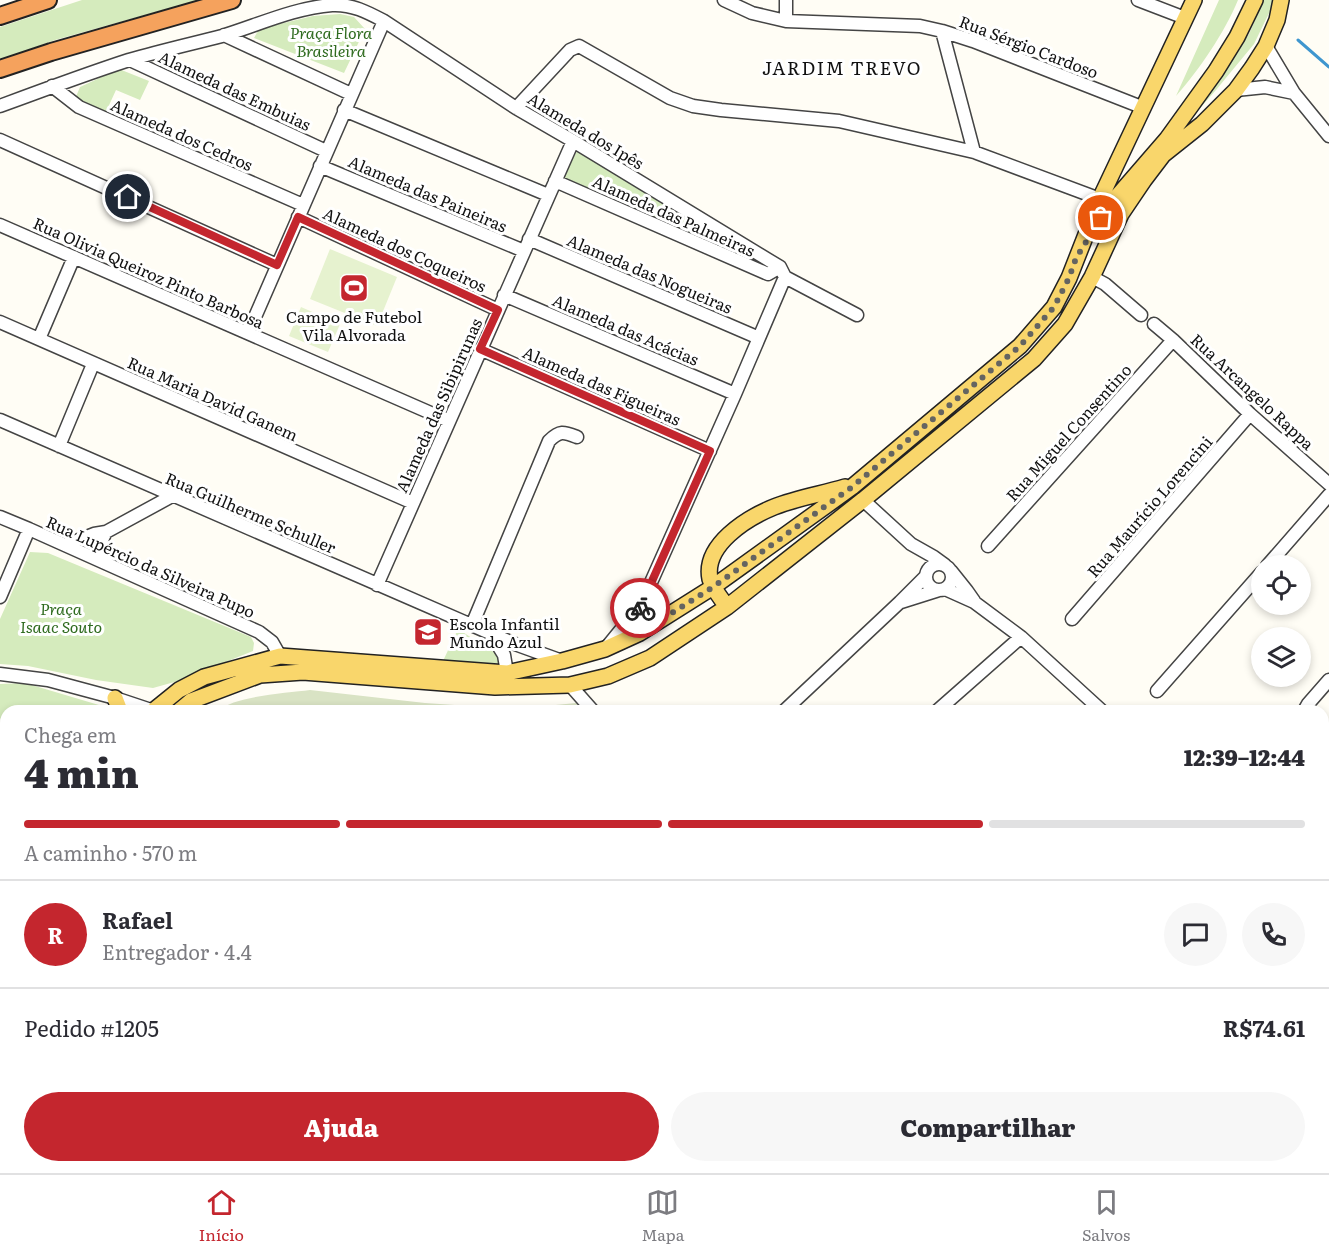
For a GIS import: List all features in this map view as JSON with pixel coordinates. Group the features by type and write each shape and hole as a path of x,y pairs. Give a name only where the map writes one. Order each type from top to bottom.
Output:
{"highway":[{"path":"0,16 48,0"},
{"path":"0,69 232,0"}],"main road":[{"path":"161,705 179,690 204,677 280,656 507,673 601,650 640,633 713,587 852,487 1020,346 1054,307 1069,278 1100,199 1194,0"},
{"path":"1076,258 1109,206 1167,139 1216,71 1237,37 1255,0"},
{"path":"255,676 303,672 495,687 570,685 608,676 650,658 727,607 863,500 1034,359 1065,324 1092,276 1121,214 1162,155 1202,124 1236,90 1252,68 1266,46 1277,20 1281,0"},
{"path":"1144,180 1167,139"},
{"path":"727,607 713,587 710,574 711,559 718,546 738,528 760,514 787,502 846,487 852,487 863,500"},
{"path":"640,633 642,645 650,658"},
{"path":"570,685 568,675 601,650"},
{"path":"186,705 270,669 277,663 280,656"}],"street":[{"name":"Rua Sérgio Cardoso","path":"724,0 752,13 786,21 920,26 942,31 1144,108"},
{"path":"786,0 786,21"},
{"path":"1138,0 1185,18"},
{"name":"Alameda dos Ipês","path":"0,106 130,60 224,35 300,11 333,5 352,7 368,12 384,21 516,108 857,315"},
{"path":"248,333 384,21"},
{"path":"942,31 974,152"},
{"path":"224,35 351,94"},
{"path":"516,108 570,50 579,46 670,98 693,106 839,121 974,152 1100,199"},
{"path":"1266,46 1294,93 1329,136"},
{"name":"Alameda das Embuias","path":"130,60 326,151"},
{"name":"Alameda dos Cedros","path":"52,86 78,107 303,205"},
{"path":"1236,90 1265,87 1294,93"},
{"path":"344,110 548,195"},
{"path":"0,140 277,265"},
{"name":"Alameda das Sibipirunas","path":"377,585 573,141"},
{"name":"Alameda das Paineiras","path":"320,166 526,245"},
{"name":"Alameda das Palmeiras","path":"555,181 768,274 783,272"},
{"name":"Alameda dos Coqueiros","path":"298,217 498,310"},
{"name":"Rua Olivia Queiroz Pinto Barbosa","path":"0,225 449,421"},
{"name":"Alameda das Nogueiras","path":"526,245 759,338"},
{"path":"39,339 74,257"},
{"path":"640,633 637,620 640,607 759,338 783,272"},
{"path":"1092,276 1105,284 1141,315"},
{"name":"Alameda das Acácias","path":"504,295 735,394"},
{"name":"Rua Maria David Ganem","path":"0,322 413,503"},
{"name":"Rua Arcangelo Rappa","path":"1154,324 1329,484"},
{"name":"Rua Miguel Consentino","path":"988,546 1173,339"},
{"name":"Alameda das Figueiras","path":"480,349 710,451"},
{"path":"59,446 93,364"},
{"name":"Rua Maurício Lorencini","path":"1072,619 1251,414"},
{"name":"Rua Guilherme Schuller","path":"0,420 377,585 562,661"},
{"path":"472,625 549,441 556,434 565,433 577,437"},
{"path":"1277,555 1329,495"},
{"path":"66,545 94,534 106,532 172,496"},
{"path":"863,500 911,544 948,568 968,591 974,602"},
{"name":"Rua Lupércio da Silveira Pupo","path":"0,517 260,632 272,642 280,656"},
{"path":"0,597 29,529"},
{"path":"106,532 99,548 100,555 108,564"},
{"path":"911,544 931,587 974,602 1021,637 1095,705"},
{"path":"790,705 900,602 929,567 937,564 948,568"},
{"path":"900,602 948,586 952,579 948,568"},
{"path":"1157,692 1251,585"},
{"path":"601,650 640,607"},
{"path":"490,633 504,655 507,673"},
{"path":"944,705 1021,637"},
{"path":"0,675 48,680 118,704"},
{"path":"1307,705 1329,680"},
{"path":"570,685 588,705"}],"green space":[{"path":"82,0 199,0 55,40 0,60 0,27"},
{"path":"1219,0 1238,0 1211,50 1176,96"},
{"path":"1260,0 1274,0 1254,44 1194,115 1249,34 1263,2"},
{"name":"Praça Flora Brasileira","path":"340,14 354,17 365,29 344,73 254,38 259,29 313,16"},
{"path":"119,69 149,81 140,100 116,90 105,114 75,99 80,87"},
{"path":"577,151 758,262 562,179"},
{"name":"Campo de Futebol Vila Alvorada","path":"330,249 397,277 377,326 310,299"},
{"path":"301,307 340,324 328,352 289,336"},
{"name":"Praça Isaac Souto","path":"30,552 48,553 251,637 254,643 253,651 178,681 153,688 96,680 28,666 0,664 0,619"},
{"path":"458,629 512,664 443,661"},
{"name":"Praça Isaac Souto","path":"25,683 99,705 0,705 0,684"},
{"path":"310,690 455,705 228,705 275,694"}],"waterway":[{"path":"1298,40 1329,67"}],"way so far":[{"path":"640,608 637,620 640,633 713,587 852,487 961,397 1020,346 1054,307 1069,278 1076,258 1101,218"}],"place":[{"name":"Campo de Futebol Vila Alvorada","path":"354,288"},
{"name":"Escola Infantil Mundo Azul","path":"428,632"}],"district":[{"name":"JARDIM TREVO","path":"842,67"}],"route":[{"path":"128,197 277,265 298,217 498,310 480,349 710,451 640,608"}]}
